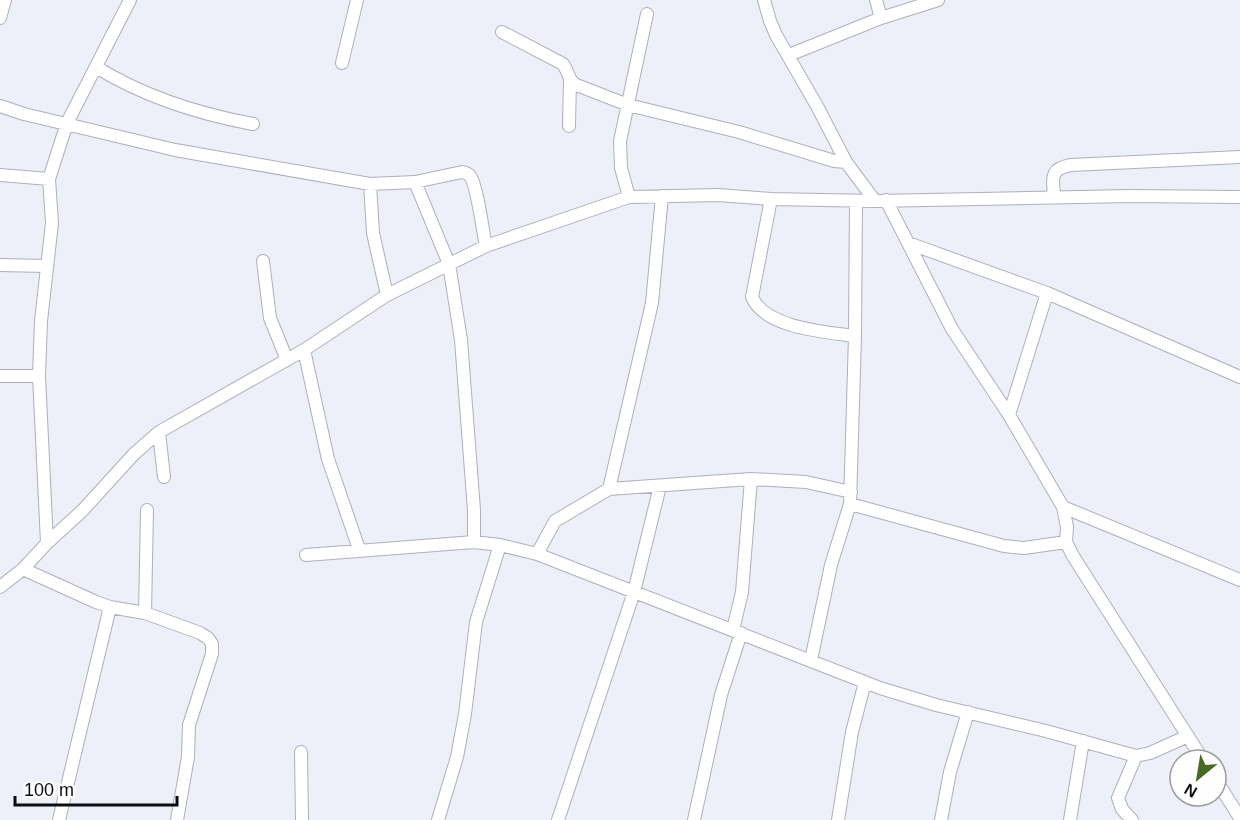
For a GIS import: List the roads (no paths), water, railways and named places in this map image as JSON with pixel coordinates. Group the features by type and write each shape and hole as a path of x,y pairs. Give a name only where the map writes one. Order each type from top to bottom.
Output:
{"street":[{"path":"1,15 5,0"},
{"path":"47,543 39,376 41,321 52,223 49,179 67,123 130,0"},
{"path":"342,63 357,0"},
{"path":"764,0 770,21 846,162 880,200 908,243 952,329 1009,415 1063,507 1068,527 1066,542 1080,568 1196,748"},
{"path":"876,0 880,18"},
{"path":"789,55 880,18 938,0"},
{"path":"629,197 621,168 620,141 647,15"},
{"path":"502,32 563,64 568,70 570,80 569,126"},
{"path":"96,67 117,80 156,96 214,115 254,124"},
{"path":"570,80 574,84 628,105 739,132 834,161 846,162"},
{"path":"0,106 24,114 175,150 370,184 415,182 462,172 469,174 472,178 486,246"},
{"path":"1054,197 1053,176 1060,167 1240,157"},
{"path":"0,175 49,179"},
{"path":"415,182 449,264 461,340 474,510 474,542"},
{"path":"370,184 373,233 387,295"},
{"path":"0,587 23,569 83,510 134,454 159,432 304,350 387,295 449,264 486,246 629,197 718,195 856,201 1054,197 1240,197"},
{"path":"609,489 652,303 662,196"},
{"path":"771,199 752,297 756,307 773,318 804,329 855,336"},
{"path":"811,660 831,565 850,498 856,201"},
{"path":"908,243 1047,293 1240,377"},
{"path":"263,261 270,318 286,360"},
{"path":"0,265 46,266"},
{"path":"1009,415 1047,293"},
{"path":"304,350 328,459 359,549"},
{"path":"0,376 39,376"},
{"path":"159,432 164,477"},
{"path":"537,554 555,521 609,489 751,479 806,482 1004,546 1024,548 1066,542"},
{"path":"694,820 737,632 751,479"},
{"path":"558,820 634,592 660,486"},
{"path":"1063,507 1240,580"},
{"path":"145,613 147,510"},
{"path":"306,555 359,549 474,542 500,545 537,554 894,693 1136,756 1150,753 1188,736"},
{"path":"438,820 457,757 476,622 500,545"},
{"path":"23,569 110,607 145,613 200,633 212,644 212,654 189,725 188,757 177,820"},
{"path":"59,820 110,607"},
{"path":"838,820 852,732 865,682"},
{"path":"941,820 950,772 968,712"},
{"path":"1070,820 1083,741"},
{"path":"301,752 302,820"},
{"path":"1132,820 1122,809 1118,798 1136,756"},
{"path":"1228,799 1240,818"}]}
